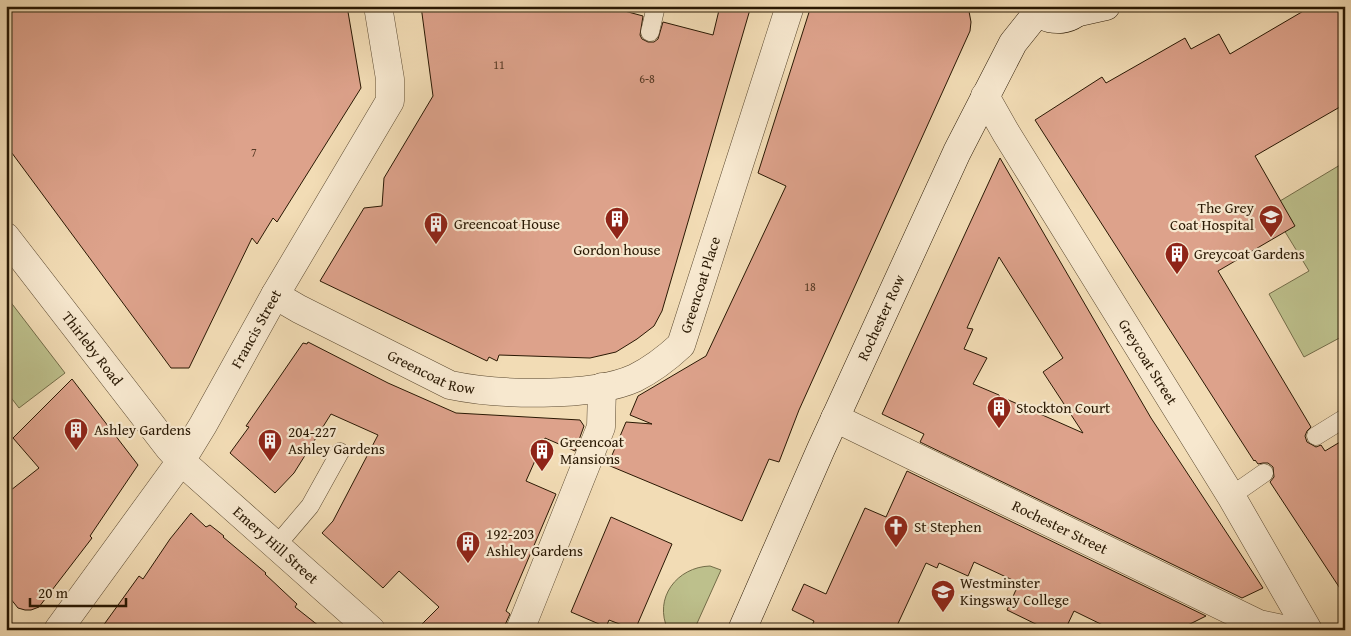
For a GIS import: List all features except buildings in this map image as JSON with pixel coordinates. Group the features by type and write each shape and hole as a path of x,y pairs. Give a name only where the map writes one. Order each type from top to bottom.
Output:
{"street":[{"name":"Francis Street","path":"58,630 181,460 203,425 275,295 390,102 390,80 378,6"},
{"name":"Greencoat Place","path":"602,387 634,378 661,364 681,345 790,6"},
{"path":"1034,9 1045,17 1062,20 1081,9 1106,6"},
{"name":"Rochester Row","path":"742,630 910,253 985,96 1013,43 1034,9"},
{"name":"Greycoat Street","path":"985,96 1231,496 1308,630"},
{"name":"Thirleby Road","path":"6,237 165,443 181,460"},
{"name":"Greencoat Row","path":"275,295 450,385 472,390 563,393 602,387"},
{"path":"520,630 601,428 602,387"},
{"name":"Rochester Street","path":"835,418 1259,624 1287,630"},
{"name":"Emery Hill Street","path":"181,460 371,630"}],"lane":[{"path":"650,32 656,6"},
{"path":"1316,436 1345,418"},
{"path":"276,546 310,506 340,452"},
{"path":"1231,496 1264,473"}],"green space":[{"path":"1345,162 1345,309 1342,311 1345,316 1345,335 1304,357 1269,294 1309,271 1270,207"},
{"path":"6,296 65,373 19,408 6,391"},
{"path":"710,566 721,570 694,630 668,630 664,618 664,607 666,596 671,586 687,572"}],"place":[{"name":"The Grey Coat Hospital","path":"1271,238"},
{"name":"Gordon house","path":"617,240"},
{"name":"Greencoat House","path":"436,245"},
{"name":"Greycoat Gardens","path":"1177,275"},
{"name":"Stockton Court","path":"999,429"},
{"name":"Ashley Gardens","path":"76,451"},
{"name":"204-227 Ashley Gardens","path":"270,462"},
{"name":"Greencoat Mansions","path":"542,472"},
{"name":"St Stephen","path":"896,548"},
{"name":"192-203 Ashley Gardens","path":"468,564"},
{"name":"Westminster Kingsway College","path":"943,613"}]}
